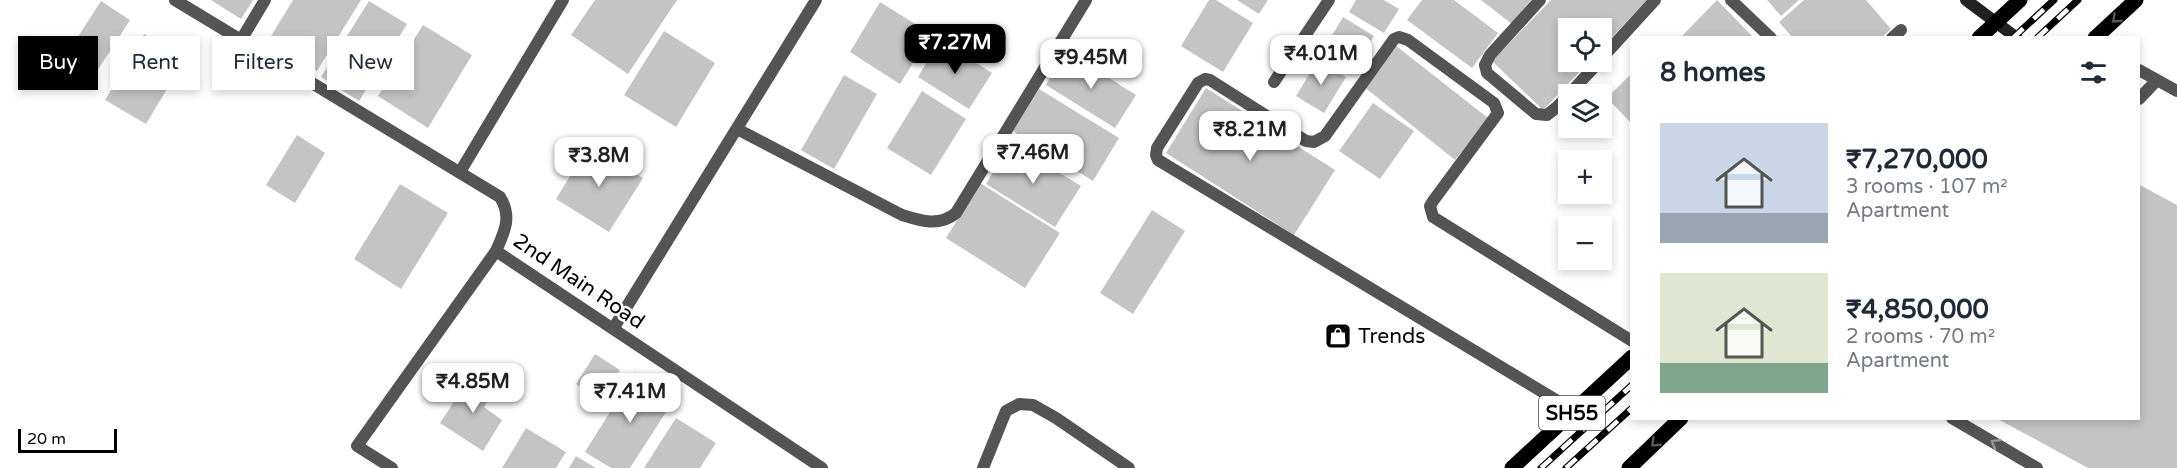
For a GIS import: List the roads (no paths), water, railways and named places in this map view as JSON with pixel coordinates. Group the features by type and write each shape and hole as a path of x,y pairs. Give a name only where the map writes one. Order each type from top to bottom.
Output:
{"main road":[{"path":"1981,36 2020,0"},
{"path":"2098,36 2136,0"},
{"name":"SH55","path":"1512,468 1630,359"},
{"path":"1629,468 1679,420"}],"street":[{"name":"2nd Main Road","path":"175,0 234,36"},
{"path":"243,36 265,0"},
{"path":"460,172 563,0"},
{"path":"613,329 816,0"},
{"path":"737,129 902,215 923,222 947,220 956,213 1086,0"},
{"path":"1274,82 1329,0"},
{"path":"1540,0 1490,55 1485,65 1487,73 1536,114 1547,115 1590,72"},
{"path":"1612,47 1655,0"},
{"path":"1731,0 1769,36"},
{"path":"1966,0 2015,36"},
{"path":"1574,411 1158,160 1157,148 1198,83 1205,79 1210,80 1306,141 1314,142 1325,136 1394,39 1399,37 1408,40 1494,103 1498,113 1433,201 1430,206 1433,217 1630,340"},
{"path":"2140,71 2177,91"},
{"path":"2140,98 2157,80"},
{"name":"2nd Main Road","path":"315,85 500,197 506,207 505,231 496,250 822,468"},
{"path":"392,468 357,446 496,250"},
{"path":"983,468 1006,411 1018,404 1033,405 1056,418 1129,468"},
{"path":"1955,420 2037,468"}],"railway":[{"path":"2015,36 2054,0"},
{"path":"2039,36 2078,0"},
{"path":"1541,468 1630,387"},
{"path":"1566,468 1630,410"}],"place":[{"name":"Trends","path":"1338,336"}]}
